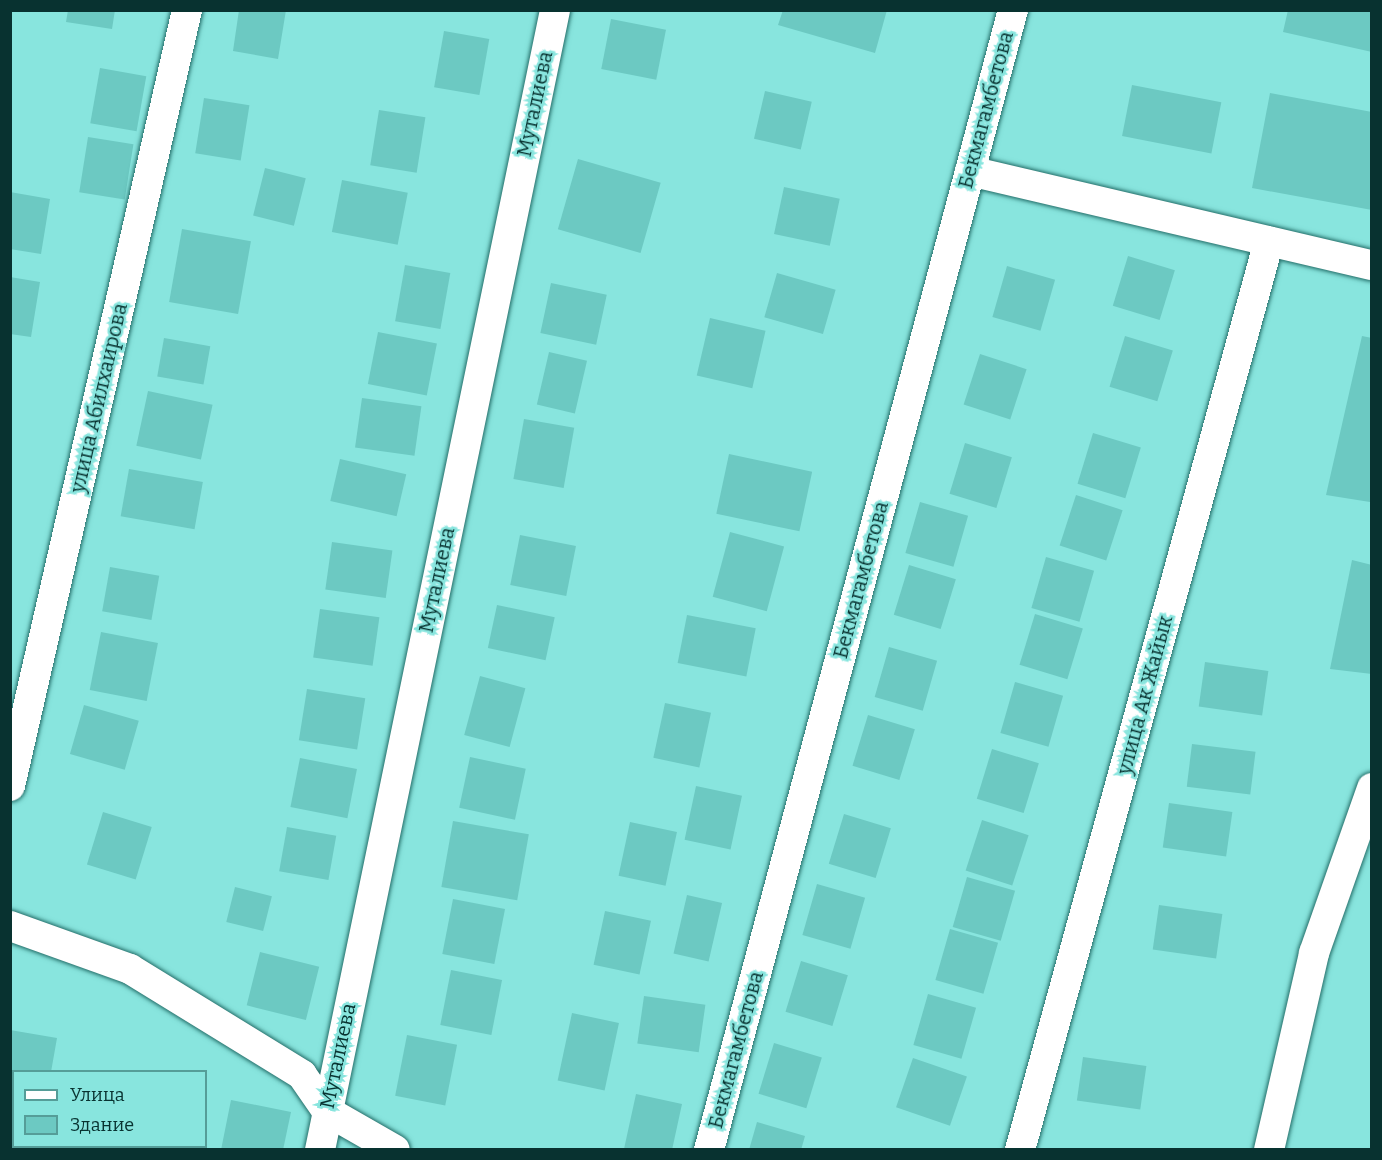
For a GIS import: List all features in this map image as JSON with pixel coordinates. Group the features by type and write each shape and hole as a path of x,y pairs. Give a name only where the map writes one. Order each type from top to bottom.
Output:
{"street":[{"name":"улица Абилхаирова","path":"10,786 187,10"},
{"name":"Муталиева","path":"320,1149 555,10"},
{"name":"Бекмагамбетова","path":"709,1149 1013,10"},
{"path":"969,171 1371,265"},
{"name":"улица Ак Жайык","path":"1020,1149 1269,241"},
{"path":"1269,1149 1314,953 1371,788"},
{"path":"10,926 130,969 302,1075 327,1111 395,1149"}],"building":[{"path":"68,10 115,10 112,29 66,22"},
{"path":"239,10 286,10 278,59 233,51"},
{"path":"783,10 887,10 875,53 778,25"},
{"path":"1288,10 1372,10 1372,52 1283,32"},
{"path":"611,19 666,30 656,80 601,69"},
{"path":"444,31 489,39 479,95 434,87"},
{"path":"100,68 146,76 137,131 90,123"},
{"path":"1132,85 1221,102 1211,153 1122,136"},
{"path":"765,91 812,102 801,150 754,139"},
{"path":"1270,93 1372,112 1372,210 1252,188"},
{"path":"204,98 249,105 241,161 195,153"},
{"path":"379,110 425,117 417,173 370,165"},
{"path":"88,137 133,144 125,200 79,192"},
{"path":"578,159 661,183 641,253 558,229"},
{"path":"265,168 306,178 294,226 253,216"},
{"path":"342,180 408,193 398,245 332,232"},
{"path":"784,187 840,199 830,246 774,234"},
{"path":"10,192 50,199 41,254 10,249"},
{"path":"182,229 251,241 238,314 169,302"},
{"path":"1128,256 1175,270 1160,320 1113,306"},
{"path":"405,265 450,273 440,329 395,321"},
{"path":"1007,266 1055,280 1040,331 992,317"},
{"path":"777,273 836,290 823,334 764,317"},
{"path":"10,277 40,282 31,337 10,334"},
{"path":"551,283 607,295 596,345 540,333"},
{"path":"710,318 766,331 752,388 697,375"},
{"path":"378,332 437,343 427,395 368,384"},
{"path":"1125,336 1173,351 1157,401 1110,387"},
{"path":"1362,336 1372,338 1370,502 1326,495"},
{"path":"164,338 210,346 204,385 157,376"},
{"path":"549,352 587,361 575,413 537,405"},
{"path":"980,354 1027,369 1010,420 964,404"},
{"path":"148,391 213,405 201,459 136,446"},
{"path":"362,398 421,406 414,456 355,448"},
{"path":"524,419 574,428 564,488 513,479"},
{"path":"1093,433 1141,448 1125,498 1078,484"},
{"path":"965,443 1012,457 996,508 950,494"},
{"path":"729,454 812,472 799,531 716,514"},
{"path":"340,459 406,474 397,516 330,501"},
{"path":"129,469 203,482 195,529 121,516"},
{"path":"1076,495 1123,510 1106,561 1060,545"},
{"path":"920,502 968,516 953,567 905,553"},
{"path":"730,532 784,546 767,611 713,597"},
{"path":"520,535 576,546 566,596 510,585"},
{"path":"332,542 392,550 386,598 325,590"},
{"path":"1046,557 1094,571 1079,622 1031,608"},
{"path":"1352,560 1372,565 1372,674 1330,669"},
{"path":"909,565 956,579 941,629 894,615"},
{"path":"110,567 159,576 151,620 102,611"},
{"path":"497,605 555,617 546,660 488,648"},
{"path":"320,609 379,617 373,666 313,658"},
{"path":"1035,614 1083,629 1067,679 1020,665"},
{"path":"687,615 756,628 746,676 678,663"},
{"path":"101,632 158,643 147,701 90,690"},
{"path":"889,647 937,661 923,711 875,697"},
{"path":"1205,662 1268,671 1262,715 1199,707"},
{"path":"480,676 525,688 510,747 464,735"},
{"path":"1015,682 1063,696 1048,747 1000,733"},
{"path":"307,689 365,698 357,750 299,740"},
{"path":"665,703 711,713 699,768 653,758"},
{"path":"84,705 139,721 125,770 70,754"},
{"path":"868,715 915,729 899,780 853,766"},
{"path":"1192,744 1256,752 1250,794 1187,787"},
{"path":"992,749 1039,763 1024,813 977,799"},
{"path":"470,757 526,769 515,820 459,808"},
{"path":"300,758 357,769 347,818 290,807"},
{"path":"696,786 742,796 731,850 685,840"},
{"path":"1169,803 1232,812 1226,856 1163,848"},
{"path":"103,812 152,827 136,880 87,865"},
{"path":"844,814 891,828 876,878 829,864"},
{"path":"982,820 1029,835 1012,886 966,870"},
{"path":"453,821 529,834 517,900 441,887"},
{"path":"630,822 677,832 666,886 619,876"},
{"path":"287,827 336,836 328,880 279,871"},
{"path":"967,877 1015,891 1001,941 953,927"},
{"path":"817,884 865,898 850,949 802,935"},
{"path":"235,887 272,896 263,931 226,922"},
{"path":"687,895 722,903 709,962 674,953"},
{"path":"453,899 505,909 494,964 442,954"},
{"path":"1159,905 1222,914 1216,958 1153,950"},
{"path":"605,911 651,921 640,975 594,965"},
{"path":"950,929 998,943 983,994 935,980"},
{"path":"260,952 319,967 306,1020 247,1005"},
{"path":"801,961 848,975 832,1026 786,1012"},
{"path":"451,970 502,980 491,1035 440,1025"},
{"path":"928,994 976,1008 961,1059 913,1045"},
{"path":"644,996 705,1005 699,1052 637,1044"},
{"path":"572,1013 619,1023 605,1090 558,1080"},
{"path":"10,1030 57,1038 51,1070 12,1070 12,1082"},
{"path":"407,1035 457,1045 445,1106 395,1096"},
{"path":"774,1043 822,1058 806,1108 759,1094"},
{"path":"1083,1057 1146,1066 1140,1109 1077,1101"},
{"path":"913,1058 967,1077 950,1126 896,1107"},
{"path":"636,1094 682,1104 672,1150 624,1149"},
{"path":"231,1100 291,1112 283,1150 221,1150"},
{"path":"757,1122 805,1136 801,1150 749,1150"}]}
